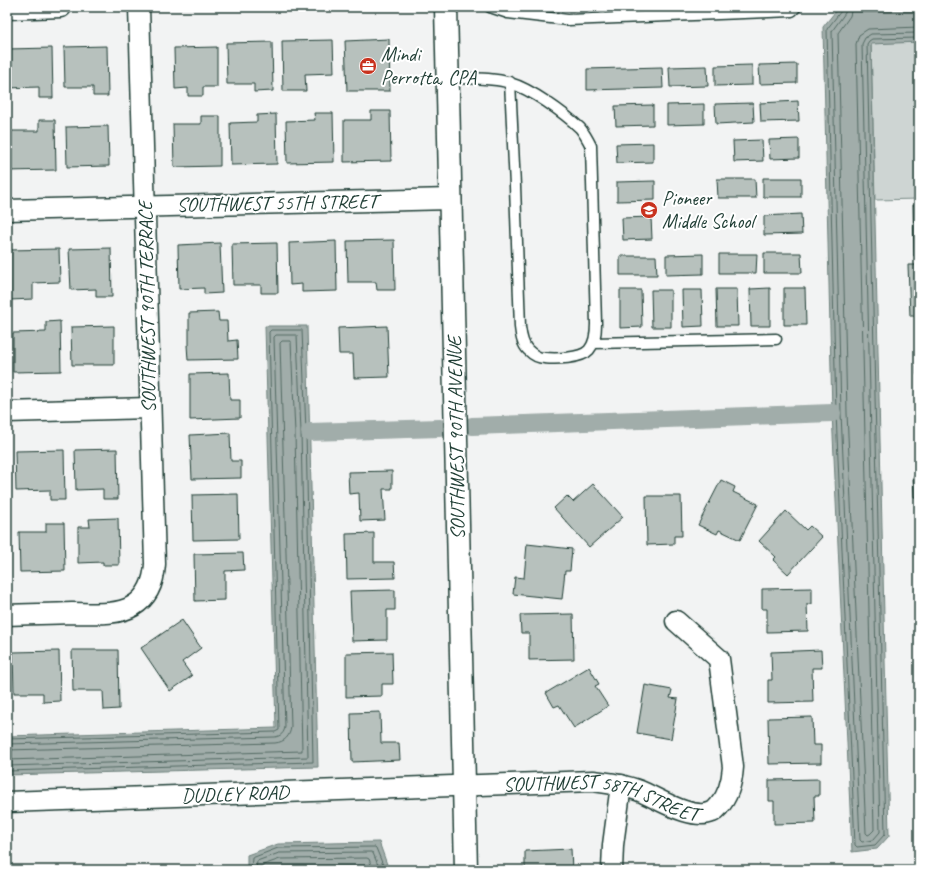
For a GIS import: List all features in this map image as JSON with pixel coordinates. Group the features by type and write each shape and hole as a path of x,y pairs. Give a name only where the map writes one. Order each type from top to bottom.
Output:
{"street":[{"path":"7,9 61,7"},
{"name":"SOUTHWEST 90TH TERRACE","path":"7,615 113,612 123,610 139,602 145,596 151,585 155,564 149,408 139,7"},
{"name":"SOUTHWEST 90TH AVENUE","path":"446,7 466,870"},
{"name":"SOUTHWEST 55TH STREET","path":"7,210 451,199"},
{"path":"7,412 149,408"},
{"name":"SOUTHWEST 58TH STREET","path":"464,785 593,780 621,785 640,791 679,809 693,813 703,814 713,812 727,795 732,781 733,767 719,659 676,621"},
{"name":"DUDLEY ROAD","path":"7,802 464,785"},
{"path":"612,870 613,845 621,785"}],"lane":[{"path":"490,7 508,13 568,20 792,11 796,7"},
{"path":"448,78 510,82 528,90 552,106 580,128 587,137 591,146 596,324 593,343 588,351 582,355 573,357 543,358 534,355 527,349 522,339 520,327 510,82"},
{"path":"593,343 776,339"}],"shaded area":[{"path":"919,42 919,199 875,200 871,43"}],"water":[{"path":"839,7 919,7 919,42 871,44 889,836 877,849 852,852 832,413 823,27"},
{"path":"265,326 307,326 318,767 7,775 7,736 276,728"},
{"path":"379,842 389,870 247,870 247,855 278,844"}],"building":[{"name":"Mindi Perrotta, CPA","path":"389,39 390,91 347,91 345,41"},
{"path":"333,40 334,73 305,74 306,91 283,91 282,41"},
{"path":"272,42 273,91 254,92 254,84 227,84 226,43"},
{"path":"107,46 108,96 93,96 93,87 65,87 64,47"},
{"path":"217,47 217,87 203,87 203,96 188,96 188,88 175,89 174,48"},
{"path":"52,48 53,98 39,98 39,87 7,88 7,49"},
{"path":"797,64 797,83 760,84 759,65"},
{"path":"752,65 752,85 715,86 715,66"},
{"path":"707,66 708,86 670,87 669,67"},
{"path":"662,67 663,88 587,90 587,69"},
{"path":"798,101 799,121 761,122 760,103"},
{"path":"753,103 754,122 716,124 715,104"},
{"path":"704,104 704,124 667,125 667,105"},
{"path":"653,105 653,125 616,126 615,106"},
{"path":"371,111 390,111 391,161 344,162 344,120 371,120"},
{"path":"314,113 333,113 334,162 287,163 286,121 315,120"},
{"path":"276,114 277,164 231,165 230,123 257,122 257,115"},
{"path":"201,116 220,116 220,166 174,167 173,124 201,124"},
{"path":"39,120 55,120 56,170 7,171 7,131 39,131"},
{"path":"108,126 109,166 67,167 66,127"},
{"path":"799,139 799,158 770,159 769,140"},
{"path":"762,140 763,161 734,162 733,141"},
{"path":"653,143 653,162 617,163 616,144"},
{"path":"763,178 801,178 801,197 763,197"},
{"path":"717,179 755,179 756,198 718,198"},
{"path":"655,181 655,200 617,201 617,182"},
{"path":"913,205 919,205 919,256 914,256"},
{"path":"801,214 802,234 764,235 764,216"},
{"path":"651,217 652,239 623,240 622,218"},
{"path":"394,240 395,290 377,290 376,282 348,282 347,241"},
{"path":"336,241 337,291 302,292 302,284 290,285 289,243"},
{"path":"220,243 222,293 204,294 204,288 179,289 178,245"},
{"path":"277,243 278,293 261,293 261,285 233,285 232,244"},
{"path":"111,248 112,297 96,297 96,289 71,290 69,249"},
{"path":"59,249 60,282 33,283 33,299 10,300 9,250"},
{"path":"764,253 801,253 802,273 764,273"},
{"path":"703,254 703,274 666,275 666,255"},
{"path":"719,254 757,254 756,273 719,273"},
{"path":"620,256 656,256 657,275 620,275"},
{"path":"908,265 919,265 919,316 910,316"},
{"path":"770,288 770,326 751,326 750,289"},
{"path":"784,288 805,288 806,325 784,325"},
{"path":"716,289 737,289 738,326 717,326"},
{"path":"620,290 641,290 642,327 620,328"},
{"path":"651,290 671,290 671,327 652,327"},
{"path":"682,290 702,290 703,326 683,327"},
{"path":"218,312 219,321 227,321 228,341 237,340 238,359 188,360 187,345 189,345 189,313"},
{"path":"60,321 61,371 13,372 13,333 46,332 46,322"},
{"path":"919,325 919,375 917,375 916,326"},
{"path":"114,326 114,365 72,365 71,327"},
{"path":"387,326 389,377 354,378 353,354 339,354 338,328"},
{"path":"229,373 230,400 240,400 240,418 190,420 190,374"},
{"path":"230,433 231,461 241,461 241,478 192,479 190,435"},
{"path":"117,449 118,499 103,499 103,489 76,490 75,450"},
{"path":"64,450 65,500 50,500 50,490 16,491 15,451"},
{"path":"392,471 392,489 383,489 385,520 360,521 359,493 349,494 348,472"},
{"path":"913,477 919,477 919,497 914,497"},
{"path":"721,480 735,487 733,492 758,504 740,540 719,530 717,534 698,525"},
{"path":"593,484 623,517 589,547 554,508 567,496 573,502"},
{"path":"238,494 239,539 193,540 192,495"},
{"path":"646,496 681,496 682,536 674,536 674,544 647,545"},
{"path":"786,511 806,530 810,526 822,537 788,574 773,560 776,557 759,541"},
{"path":"118,518 119,565 103,565 103,562 78,563 78,527 90,527 89,519"},
{"path":"46,523 64,523 65,571 20,572 19,532 46,532"},
{"path":"374,533 374,562 394,562 395,578 347,579 346,534"},
{"path":"527,544 572,549 570,571 565,571 562,599 513,594 515,577 524,578"},
{"path":"243,553 244,570 225,571 225,600 195,601 194,554"},
{"path":"916,587 919,587 919,617 917,617"},
{"path":"812,588 812,604 807,604 808,631 767,632 767,609 762,609 762,589"},
{"path":"395,590 395,610 387,610 387,640 352,641 350,591"},
{"path":"573,614 574,659 529,660 529,633 521,633 520,615"},
{"path":"182,620 201,648 182,662 192,676 170,691 141,648"},
{"path":"72,650 118,650 119,709 104,710 103,691 73,691"},
{"path":"821,650 822,668 812,668 813,702 768,703 768,680 772,680 771,652"},
{"path":"59,651 60,701 43,702 43,693 14,693 13,652"},
{"path":"392,652 393,684 382,684 382,696 346,697 346,653"},
{"path":"589,667 599,684 595,686 608,706 574,728 559,705 554,707 546,693"},
{"path":"645,685 672,690 670,698 678,699 671,739 637,733"},
{"path":"380,712 381,743 399,743 400,760 352,762 351,713"},
{"path":"812,717 813,745 821,745 821,763 769,764 768,718"},
{"path":"819,779 819,796 814,796 815,823 774,824 774,801 769,801 769,780"},
{"path":"571,849 572,870 525,870 525,851"}],"waterway":[{"path":"472,426 832,413"},
{"path":"310,432 440,428"}],"place":[{"name":"Mindi Perrotta, CPA","path":"368,66"},
{"name":"Pioneer Middle School","path":"649,210"}]}
